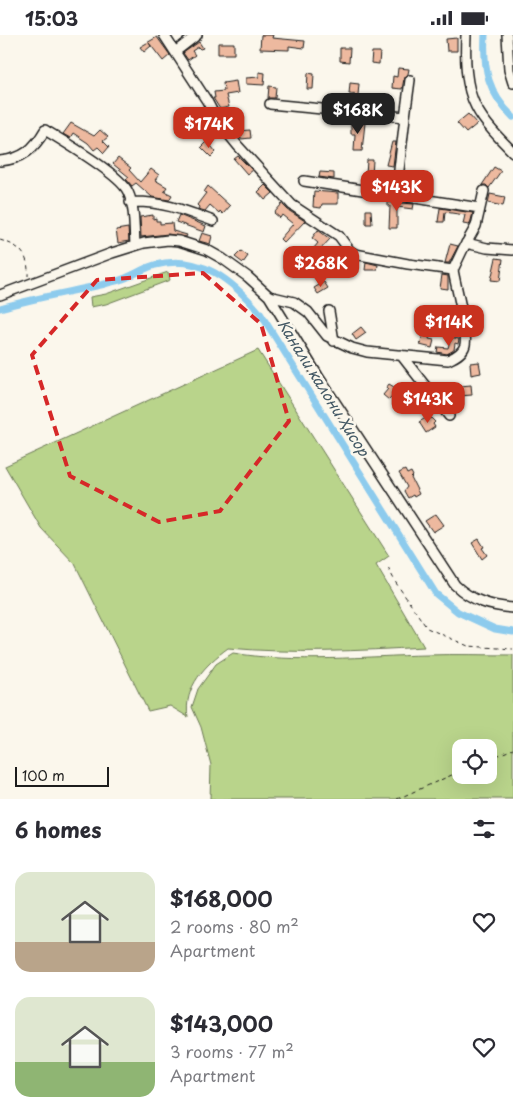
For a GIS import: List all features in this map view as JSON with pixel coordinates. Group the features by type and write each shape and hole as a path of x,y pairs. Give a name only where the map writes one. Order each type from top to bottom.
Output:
{"lane":[{"path":"164,35 207,101 217,120 292,205 339,236 350,251 355,254 454,271"},
{"path":"175,53 197,35"},
{"path":"466,35 466,66 474,103 484,118 513,152"},
{"path":"507,35 509,70 513,83"},
{"path":"396,196 410,80"},
{"path":"270,104 405,117"},
{"path":"0,161 10,160 25,154 36,144 45,130 122,182 128,192 135,245"},
{"path":"304,181 480,208"},
{"path":"269,296 294,302 308,312 327,336 334,341 367,352 435,360 448,360 457,356 465,347 466,335 454,271 466,243 476,226 484,191"},
{"path":"130,203 152,202 164,204 213,221"},
{"path":"0,295 135,245 168,240 192,244 223,259 248,277 269,296 318,376 454,585 465,595 477,601 492,606 513,608"},
{"path":"466,243 487,248 513,250"},
{"path":"329,311 334,341"},
{"path":"401,355 449,416"}],"path":[{"path":"0,240 12,244 24,253 29,268 28,285"},
{"path":"388,568 427,628 468,646 513,649"},
{"path":"497,756 513,749"},
{"path":"397,799 452,775"}],"highlighted area":[{"path":"203,273 261,324 289,421 220,511 159,522 70,476 32,355 97,280"}],"green space":[{"path":"168,272 170,280 106,304 91,307 90,297 106,294"},
{"path":"258,350 389,556 376,565 424,647 350,651 228,648 212,661 198,677 189,696 187,706 188,717 170,706 148,711 75,564 41,528 5,466"},
{"path":"233,653 306,659 513,655 513,799 210,799 211,765 201,727 192,707 198,689 216,664"}],"building":[{"path":"261,35 273,35 272,38 305,41 304,48 289,46 289,50 260,49"},
{"path":"157,37 170,55 163,61 149,43 151,46 144,52 140,47"},
{"path":"457,38 457,51 447,51 446,39"},
{"path":"199,42 203,48 200,49 198,47 192,51 195,55 188,60 183,53"},
{"path":"218,43 234,43 234,54 218,54"},
{"path":"340,48 350,48 349,62 340,61"},
{"path":"372,52 380,52 379,64 371,63"},
{"path":"398,68 409,69 402,89 392,88 393,76 397,77"},
{"path":"259,72 265,73 264,85 246,84 246,78 259,77"},
{"path":"308,73 314,74 313,89 307,89"},
{"path":"236,81 238,93 226,95 229,107 220,109 213,98 215,98 214,92 224,91 223,83"},
{"path":"350,83 359,84 358,95 349,94"},
{"path":"269,86 276,87 275,98 268,98"},
{"path":"468,114 477,124 466,133 457,123"},
{"path":"351,122 365,123 362,151 354,151 355,134 351,134"},
{"path":"71,123 94,136 100,130 108,137 103,141 109,147 104,153 98,147 94,150 88,143 73,133 70,138 63,134"},
{"path":"250,130 251,138 241,139 237,135 237,131"},
{"path":"207,141 216,152 211,157 201,147"},
{"path":"392,142 396,142 393,166 386,165"},
{"path":"238,156 252,170 247,174 234,159"},
{"path":"118,158 131,168 129,170 140,182 151,169 159,175 155,180 167,187 164,191 172,195 169,200 152,197 136,183 132,186 126,179 129,177 113,164"},
{"path":"367,160 373,160 372,176 366,175"},
{"path":"494,167 501,171 489,188 486,185 482,185"},
{"path":"320,172 334,173 334,179 319,177"},
{"path":"265,185 273,193 265,200 258,192"},
{"path":"208,186 230,206 223,214 210,205 205,211 198,209 197,205 206,193 204,192"},
{"path":"314,191 338,193 338,204 322,204 321,208 313,207"},
{"path":"490,194 505,197 503,206 488,203"},
{"path":"388,202 414,204 413,209 397,207 397,228 389,228 390,206 388,206"},
{"path":"282,204 305,221 284,243 280,239 293,224 282,215 280,218 274,213"},
{"path":"440,208 473,213 470,224 463,224 465,215 445,212 444,222 438,222"},
{"path":"366,210 371,210 372,224 366,224"},
{"path":"153,215 153,219 156,218 156,221 160,221 160,224 172,223 173,231 187,235 186,237 168,234 141,237 140,217"},
{"path":"179,215 206,226 204,232 176,222"},
{"path":"128,228 129,241 118,243 116,230"},
{"path":"318,230 330,239 318,252 314,248 318,243 312,238"},
{"path":"202,233 212,236 210,244 199,241"},
{"path":"450,244 458,246 449,263 445,263"},
{"path":"241,251 248,256 243,263 235,257"},
{"path":"496,258 503,259 500,281 491,280"},
{"path":"366,262 378,265 377,270 365,270"},
{"path":"442,275 448,276 448,289 440,288"},
{"path":"324,282 328,288 318,294 314,288"},
{"path":"361,327 366,333 356,340 352,334"},
{"path":"424,330 431,331 429,339 434,340 432,348 420,345"},
{"path":"451,337 459,339 458,344 455,343 454,350 447,354 437,352 438,347 448,348"},
{"path":"479,362 481,373 471,375 470,363"},
{"path":"389,384 399,390 389,400 383,395 388,389 386,388"},
{"path":"471,385 472,395 447,397 447,391 460,389 460,386"},
{"path":"429,416 435,422 433,424 435,427 426,433 419,422"},
{"path":"405,470 407,474 411,472 413,476 411,478 419,494 414,497 413,495 408,498 404,491 407,487 399,473"},
{"path":"436,514 444,525 433,532 425,521"},
{"path":"479,539 487,555 482,559 472,543"}],"waterway":[{"name":"Канали калони Ҳисор","path":"485,35 485,59 489,80 498,99 513,117"},
{"name":"Канали калони Ҳисор","path":"0,308 105,284 155,265 171,262 201,266 227,281 239,290 260,313 436,594 458,612 495,629 513,632"}]}
